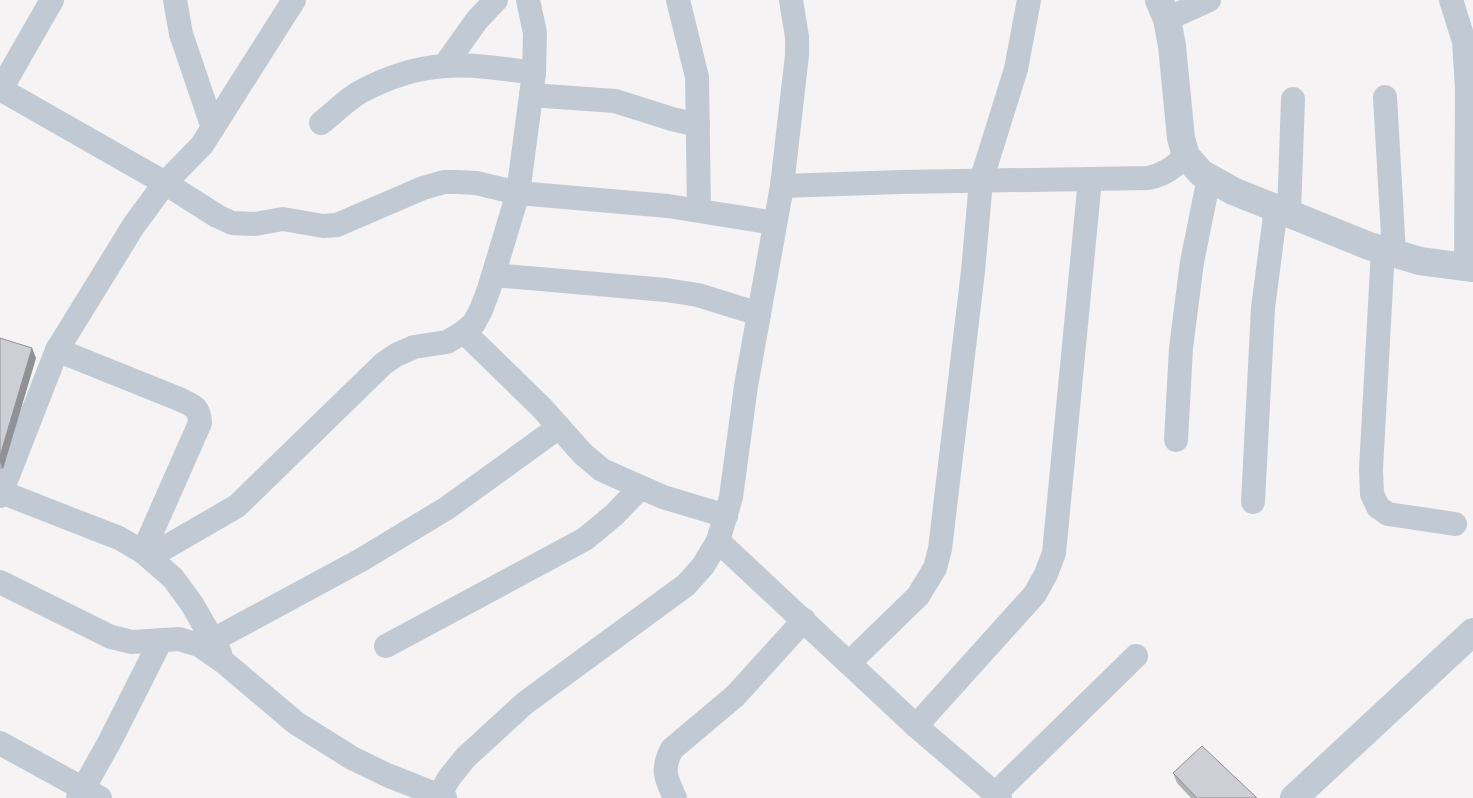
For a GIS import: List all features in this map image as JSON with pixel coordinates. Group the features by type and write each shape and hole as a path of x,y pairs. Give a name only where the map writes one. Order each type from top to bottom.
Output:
{"street":[{"path":"52,0 0,89 232,223 245,225 283,219 323,226 337,225 423,188 444,182 476,183 518,193 668,206 775,223"},
{"path":"175,0 181,34 213,128"},
{"path":"226,663 192,604 173,578 146,554 119,538 1,494 57,350 134,225 165,183 202,145 294,0"},
{"path":"445,65 477,20 496,0"},
{"path":"146,554 237,506 382,364 414,347 447,342 464,332 474,323 494,275 518,193 532,84 535,33 528,0"},
{"path":"678,0 697,77 699,210"},
{"path":"0,582 111,637 132,642 179,639 198,645 226,663 296,723 344,753 386,775 442,797 452,773 466,757 525,703 686,585 704,566 718,541 731,497 746,386 782,186 797,55 797,37 791,0"},
{"path":"849,663 918,596 929,581 935,568 940,549 973,272 981,181 1016,69 1029,0"},
{"path":"1209,0 1163,9 1172,46 1181,138 1186,156 1201,173 1233,191 1369,246 1420,261 1469,268 1464,41 1450,0"},
{"path":"321,123 359,93 386,80 416,69 445,65 479,65 532,84 615,101 672,120 698,125"},
{"path":"1385,97 1389,252 1371,469 1372,494 1378,506 1388,514 1455,524"},
{"path":"1252,502 1263,308 1282,210 1293,99"},
{"path":"782,186 1148,178 1160,176 1174,168 1186,156"},
{"path":"1176,440 1181,348 1192,262 1209,178"},
{"path":"916,726 1035,594 1046,574 1054,553 1090,179"},
{"path":"494,275 666,290 698,295 759,314"},
{"path":"464,332 602,470 663,497 726,516"},
{"path":"57,350 179,399 195,407 200,413 200,423 146,554"},
{"path":"213,640 361,560 448,508 559,428"},
{"path":"386,646 585,540 614,515 640,488"},
{"path":"718,541 916,726 997,796 1136,656"},
{"path":"675,798 664,772 667,758 672,749 735,696 804,620"},
{"path":"1294,798 1473,632"},
{"path":"0,743 87,795 110,741 161,640"}],"building":[{"path":"0,338 32,348 0,456"},
{"path":"1202,746 1257,798 1197,798 1173,773"}]}
